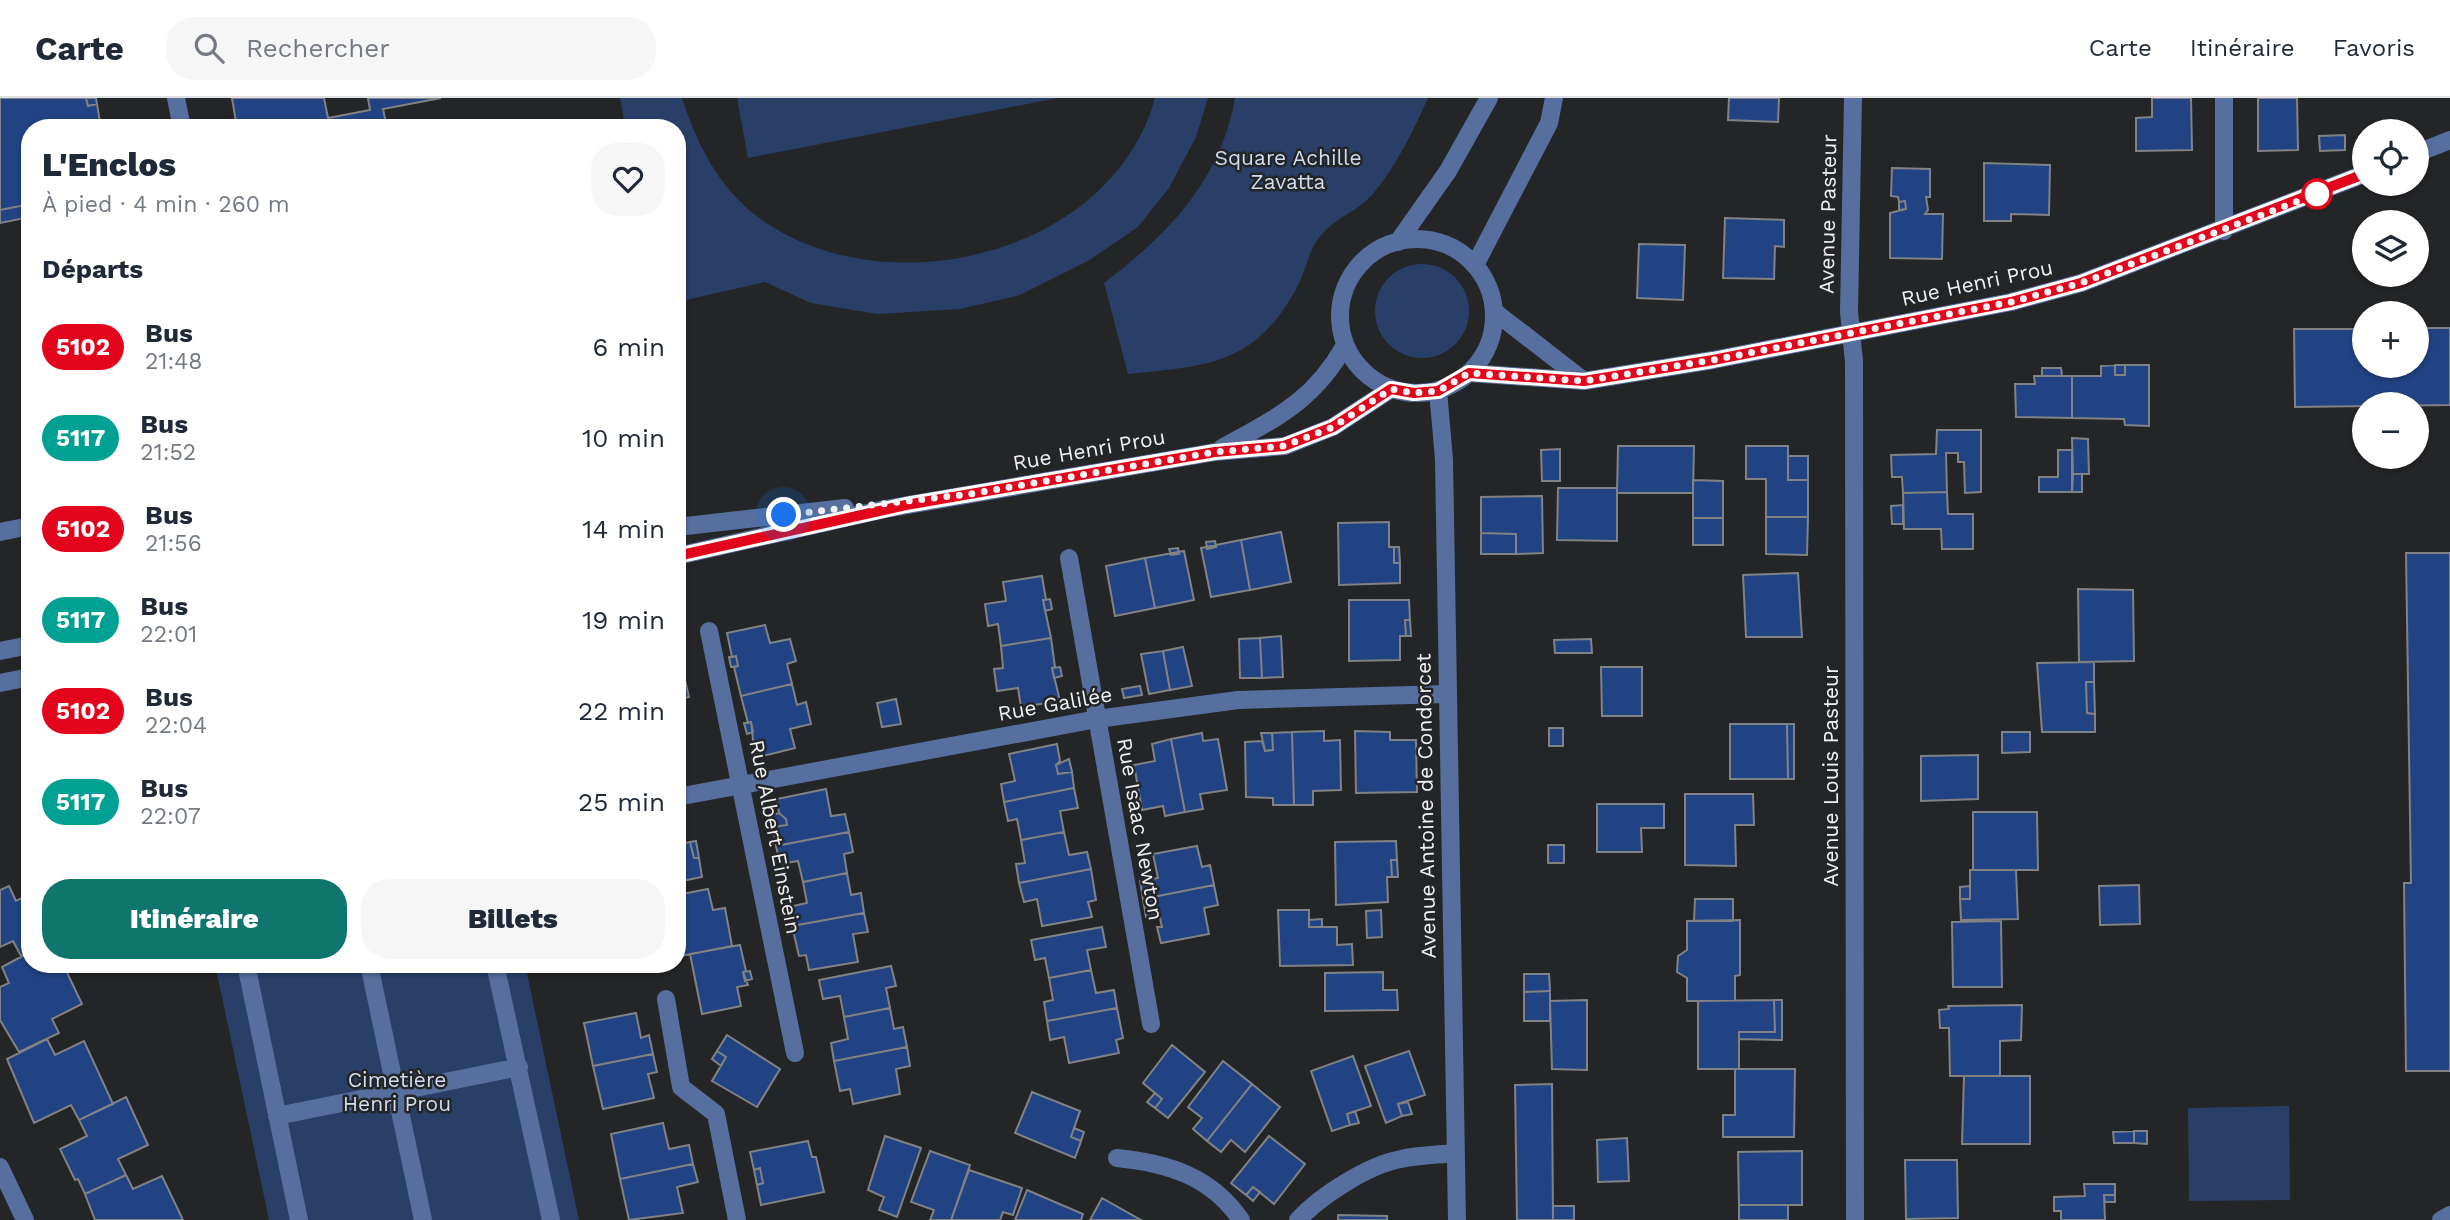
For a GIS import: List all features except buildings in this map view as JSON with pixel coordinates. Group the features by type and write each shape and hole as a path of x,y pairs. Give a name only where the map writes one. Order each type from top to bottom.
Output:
{"street":[{"path":"176,98 180,119"},
{"path":"1398,242 1448,171 1489,98"},
{"path":"1475,264 1549,123 1554,98"},
{"name":"Avenue Pasteur","path":"1852,331 1849,300 1853,98"},
{"path":"2224,98 2224,231"},
{"path":"2429,148 2450,140"},
{"name":"Rue Henri Prou","path":"1469,373 1584,381 1713,360 1852,331 1938,317 2057,289 2224,231 2352,179"},
{"path":"1419,239 1440,243 1459,251 1475,264 1485,279 1494,312 1492,334 1483,355 1469,373 1438,391 1414,393 1391,389 1371,379 1356,364 1345,345 1339,320 1343,293 1355,270 1374,252 1398,242 1419,239"},
{"path":"1494,312 1584,381"},
{"name":"Avenue Louis Pasteur","path":"1852,331 1855,1220"},
{"name":"Rue Henri Prou","path":"1215,452 1276,418 1307,396 1329,374 1345,345"},
{"name":"Rue Henri Prou","path":"686,554 885,509 1215,452 1284,446 1333,427 1391,389"},
{"name":"Avenue Antoine de Condorcet","path":"1438,391 1444,459 1457,1220"},
{"name":"Rue Henri Prou","path":"686,526 970,494"},
{"path":"0,532 21,528"},
{"name":"Rue Isaac Newton","path":"1069,558 1151,1024"},
{"name":"Rue Albert Einstein","path":"709,631 795,1053"},
{"path":"0,651 21,647"},
{"path":"0,683 21,679"},
{"name":"Rue Galilée","path":"686,795 1097,719 1238,700 1446,694"},
{"path":"248,973 299,1220"},
{"path":"371,973 423,1220"},
{"path":"497,973 551,1220"},
{"path":"666,999 681,1087 716,1114 737,1220"},
{"path":"277,1116 519,1067"},
{"path":"1298,1220 1353,1178 1398,1159 1455,1153"},
{"path":"1117,1158 1156,1162 1199,1179 1232,1206 1241,1220"},
{"path":"0,1168 25,1220"},
{"path":"2441,1220 2450,1215"}],"green space":[{"path":"620,98 682,98 711,164 731,192 758,217 809,245 867,260 927,262 987,252 1043,230 1092,196 1131,152 1155,98 1208,98 1196,137 1169,188 1138,227 1088,261 1020,295 960,309 877,314 811,303 765,282 686,300 686,119 624,119"},
{"path":"737,98 1058,98 748,158"},
{"name":"Square Achille Zavatta","path":"1235,98 1428,98 1389,173 1366,201 1333,223 1322,234 1313,248 1295,291 1279,316 1262,334 1225,358 1181,368 1128,374 1104,283 1149,245 1188,204 1217,155 1228,128"},
{"path":"1422,264 1440,268 1455,278 1465,293 1469,311 1465,329 1455,344 1440,354 1422,358 1404,354 1389,344 1379,329 1375,311 1379,293 1389,278 1404,268"},
{"name":"Cimetière Henri Prou","path":"217,973 527,973 579,1220 269,1220"},
{"path":"2289,1106 2290,1200 2189,1201 2188,1108"}],"bus line":[{"name":"5102","path":"686,554 906,505 1215,452 1284,446 1333,427 1391,389 1414,393 1438,391 1469,373 1584,381 1713,360 2011,302 2081,283 2224,231 2352,179"}],"route":[{"path":"784,515 970,494 1215,452 1284,446 1333,427 1391,389 1414,393 1438,391 1469,373 1584,381 1713,360 2011,302 2081,283 2317,194"}]}
